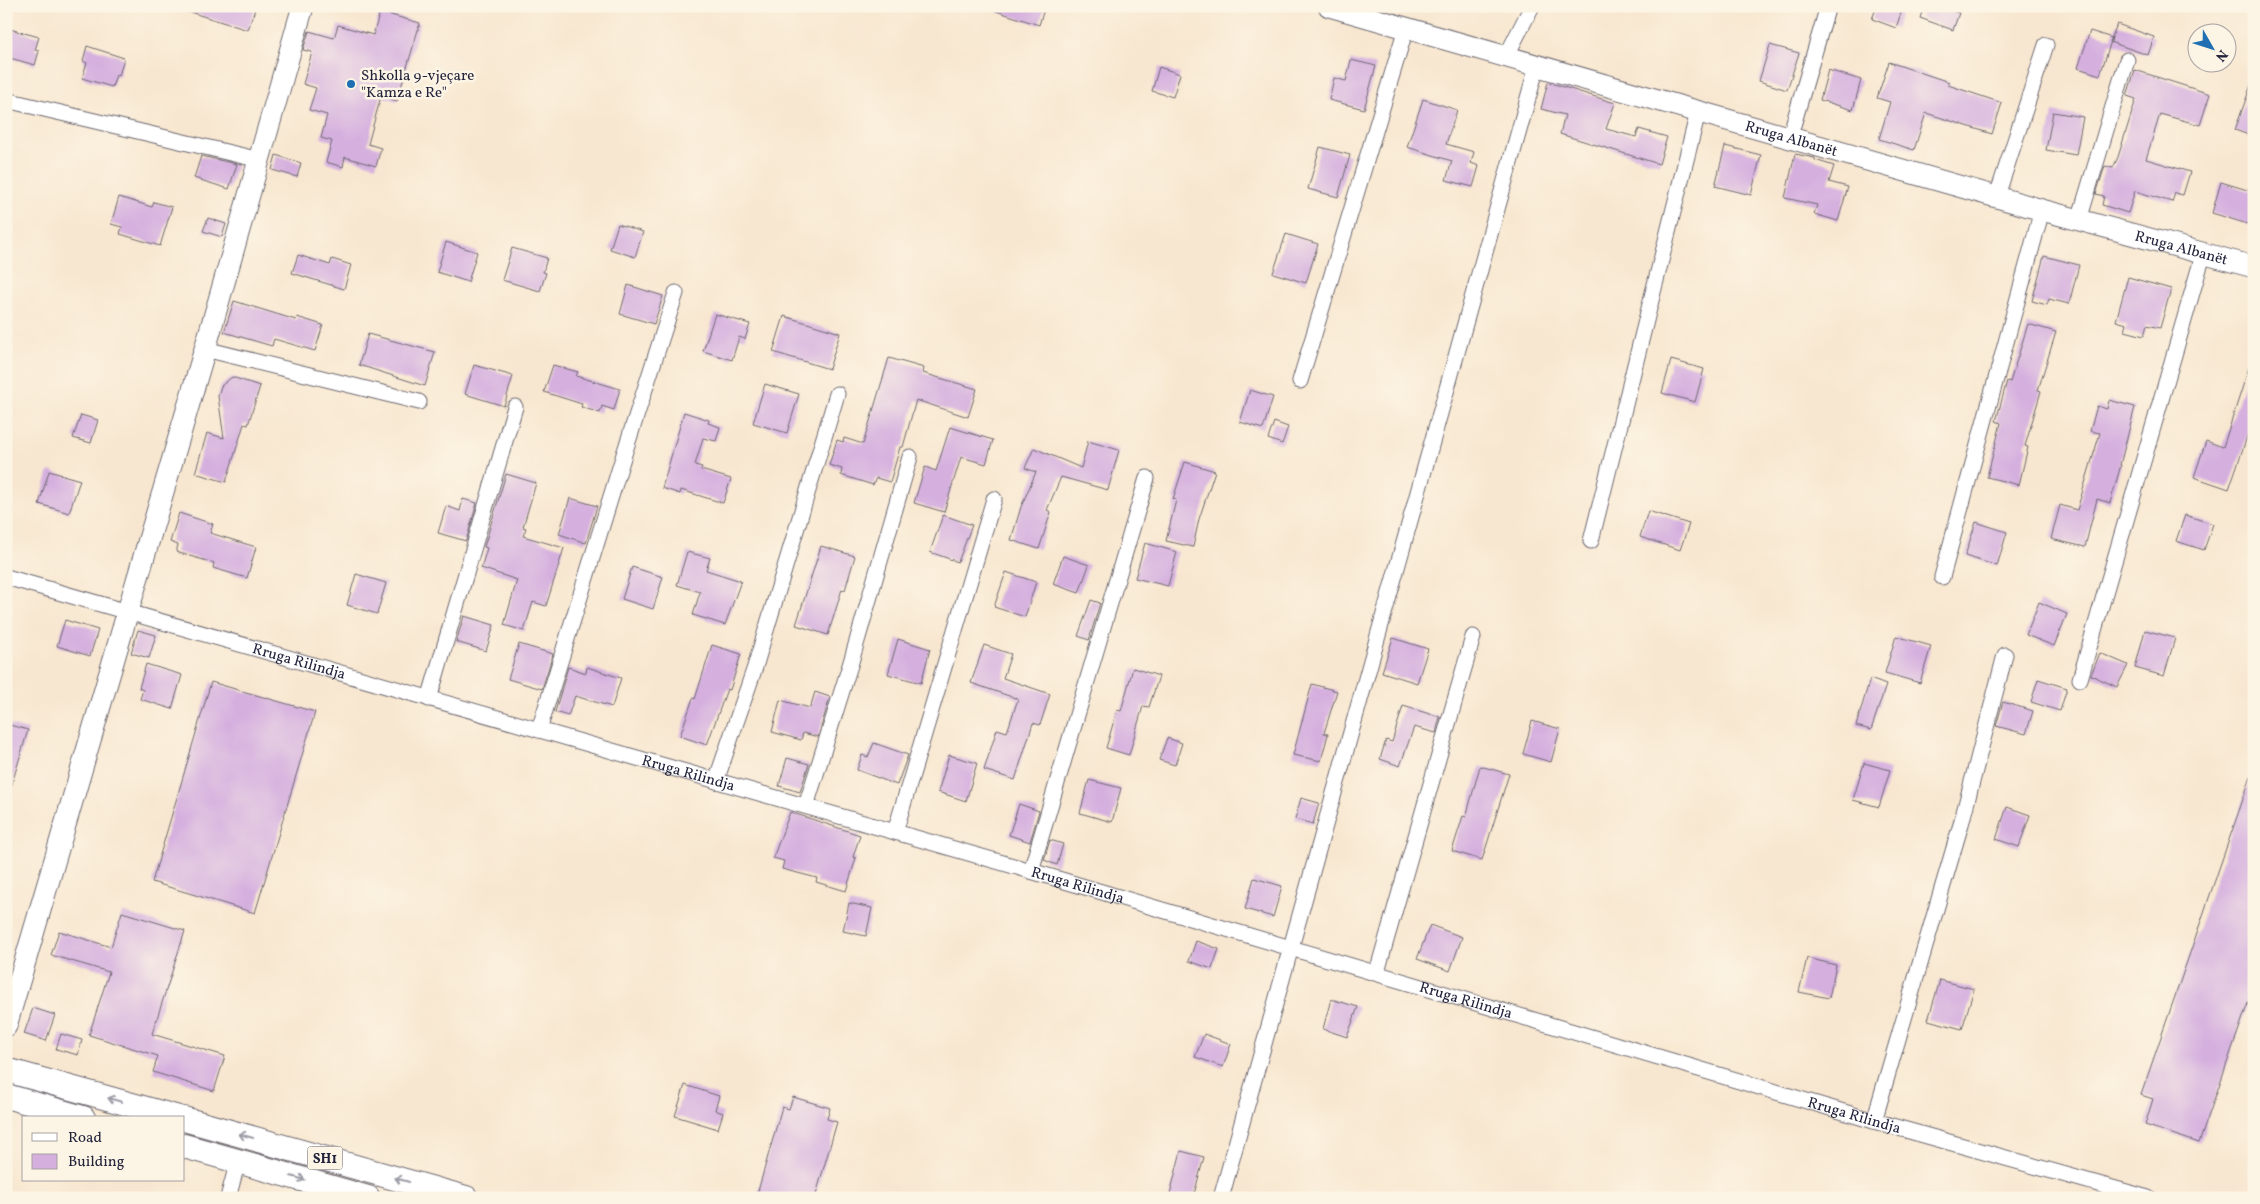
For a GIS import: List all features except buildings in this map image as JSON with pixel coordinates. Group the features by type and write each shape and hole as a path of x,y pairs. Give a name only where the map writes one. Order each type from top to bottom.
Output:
{"main road":[{"path":"6,1070 172,1116"},
{"path":"6,1096 76,1116"},
{"name":"SH1","path":"185,1119 466,1198"},
{"name":"SH1","path":"185,1146 368,1198"}],"street":[{"path":"6,1026 304,6"},
{"name":"Rruga Albanët","path":"1329,6 1789,139 2254,267"},
{"path":"1506,57 1532,6"},
{"path":"1789,139 1828,6"},
{"path":"1300,381 1406,28"},
{"path":"1997,196 2046,44"},
{"path":"2079,220 2127,60"},
{"path":"1221,1198 1537,66"},
{"path":"6,100 260,160"},
{"path":"1591,541 1698,112"},
{"path":"1942,577 2042,210"},
{"path":"2080,679 2203,254"},
{"path":"539,730 676,293"},
{"path":"205,349 418,402"},
{"path":"716,781 755,667 837,394"},
{"path":"429,699 514,407"},
{"path":"806,806 851,662 910,457"},
{"path":"1031,871 1147,478"},
{"path":"895,832 994,499"},
{"name":"Rruga Rilindja","path":"6,577 1031,871 1377,972 1874,1121 2148,1198"},
{"path":"1377,972 1473,637"},
{"path":"1874,1121 1961,824 2005,655"},
{"path":"228,1198 238,1161"}],"place":[{"name":"Shkolla 9-vjeçare \"Kamza e Re\"","path":"351,84"}]}
